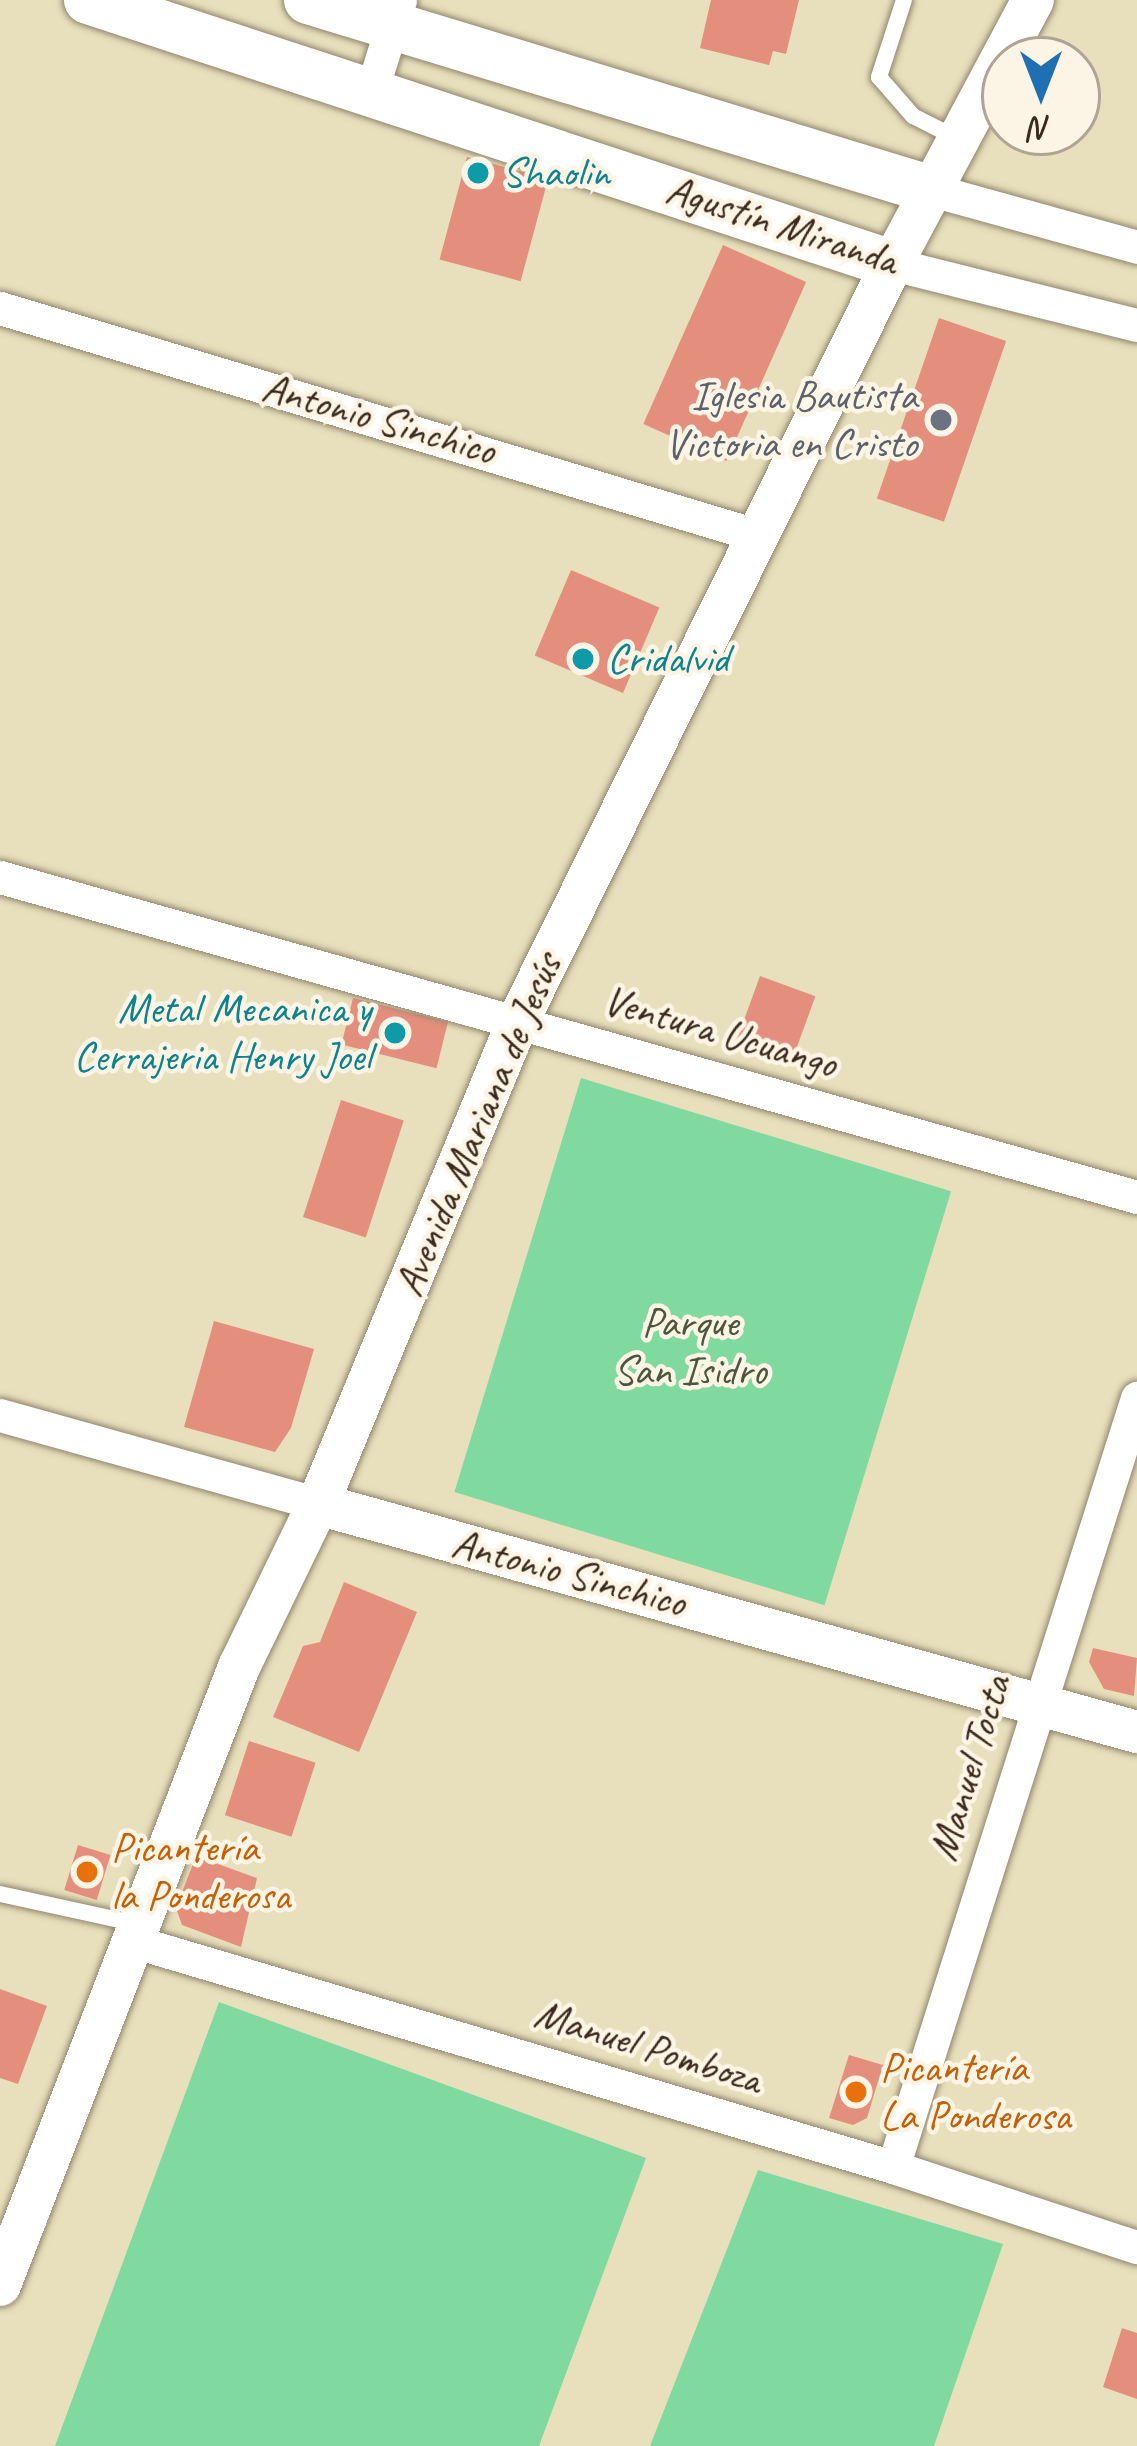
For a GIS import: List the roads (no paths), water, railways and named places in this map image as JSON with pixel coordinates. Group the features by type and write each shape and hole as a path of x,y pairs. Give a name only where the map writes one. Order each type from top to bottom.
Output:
{"main road":[{"name":"Agustín Miranda","path":"88,0 372,89 892,264"},
{"name":"Agustín Miranda","path":"308,0 397,13 932,190"}],"street":[{"name":"Avenida Mariana de Jesús","path":"0,2285 239,1667 318,1504 518,1021 892,264 1033,0"},
{"path":"372,89 397,13"},
{"name":"Agustín Miranda","path":"932,190 1137,247"},
{"name":"Agustín Miranda","path":"892,264 1137,325"},
{"name":"Antonio Sinchico","path":"0,308 756,535"},
{"name":"Ventura Ucuango","path":"0,877 1137,1197"},
{"name":"Manuel Tocta","path":"893,2167 1137,1399"},
{"name":"Antonio Sinchico","path":"0,1415 1137,1732"},
{"name":"Manuel Pomboza","path":"136,1932 893,2167 1137,2248"}],"lane":[{"path":"904,0 880,77 913,116 959,140"},
{"path":"0,1894 136,1932"}],"place":[{"name":"Shaolin","path":"478,173"},
{"name":"Iglesia Bautista Victoria en Cristo","path":"941,420"},
{"name":"Cridalvid","path":"583,659"},
{"name":"Metal Mecanica y Cerrajeria Henry Joel","path":"395,1033"},
{"name":"Picantería la Ponderosa","path":"87,1872"},
{"name":"Picantería La Ponderosa","path":"856,2092"}],"park label":[{"name":"Parque San Isidro","path":"690,1347"}]}
